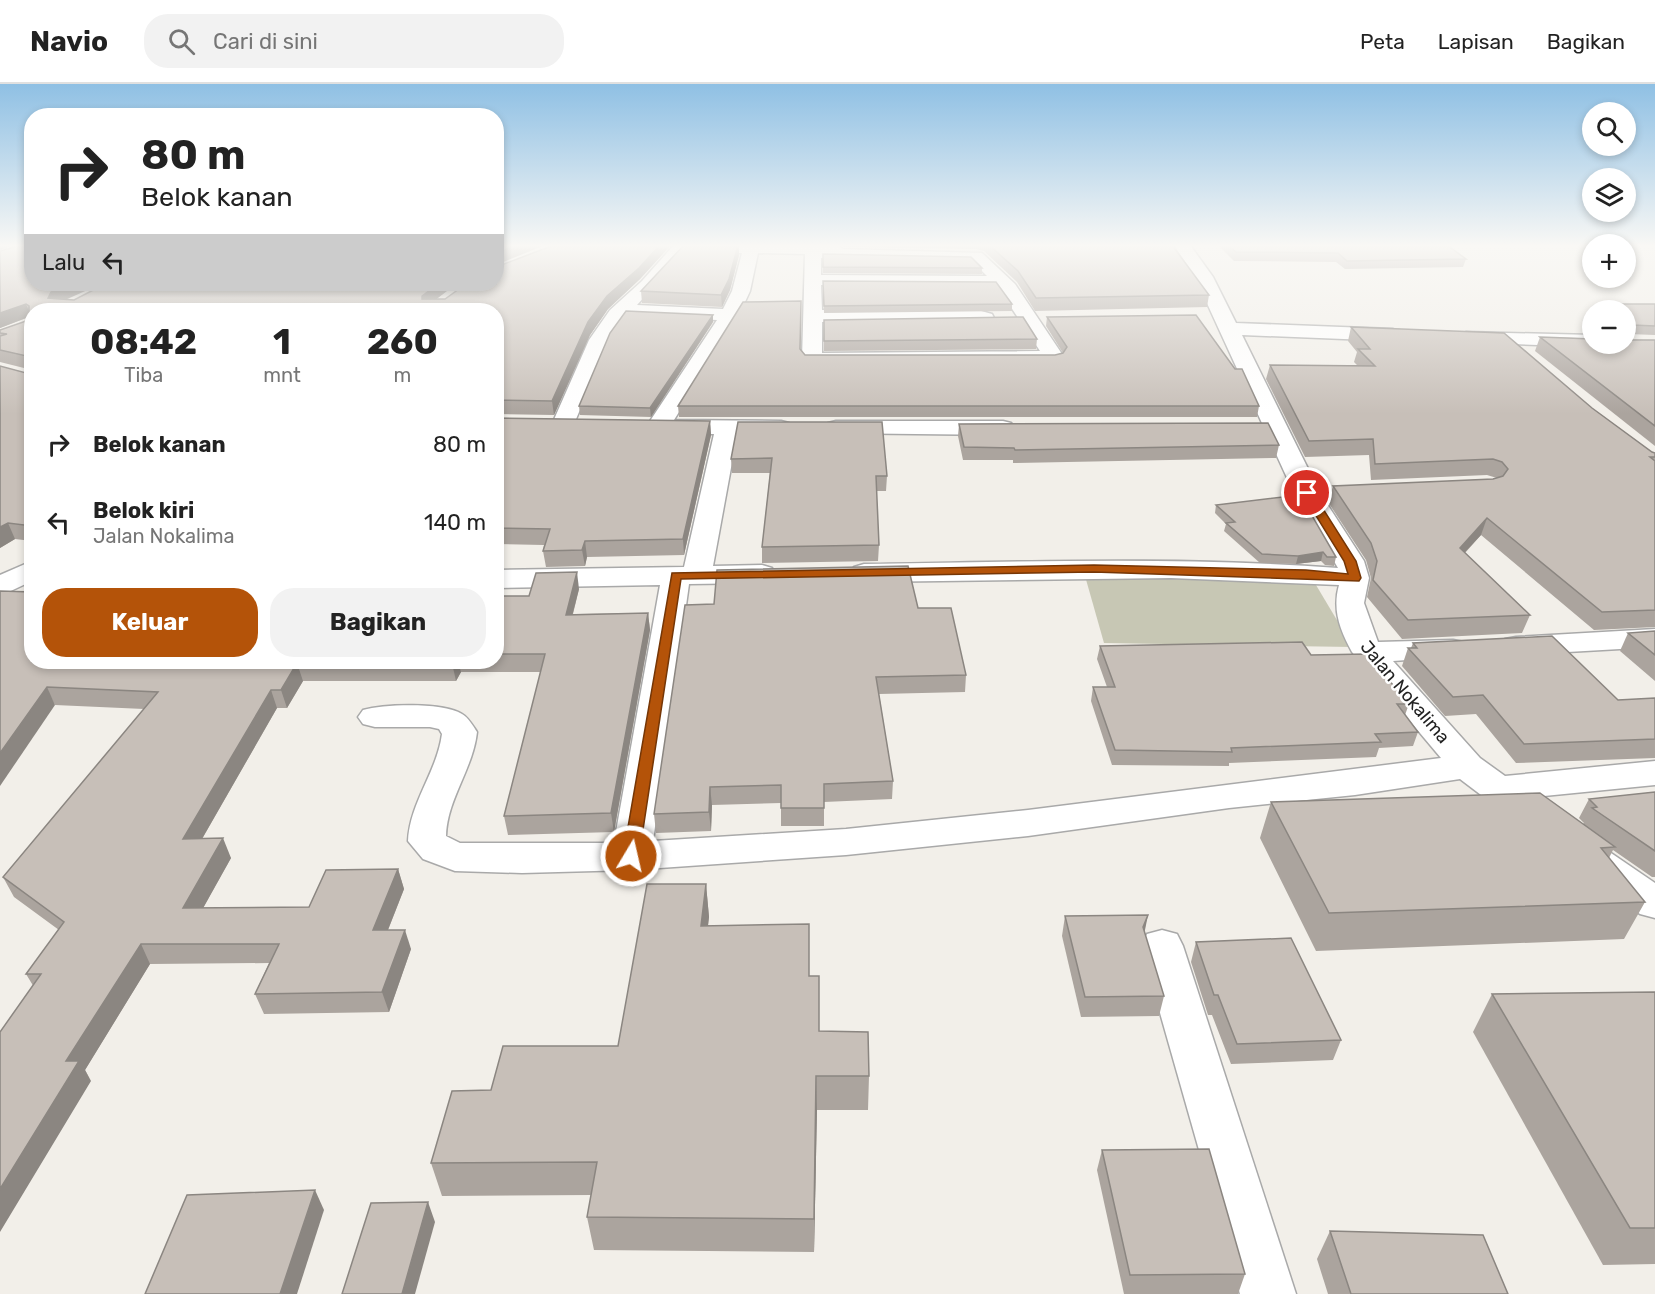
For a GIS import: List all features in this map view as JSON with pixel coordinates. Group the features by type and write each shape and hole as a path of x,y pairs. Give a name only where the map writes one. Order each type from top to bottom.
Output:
{"street":[{"path":"586,425 552,424 599,340 631,301"},
{"path":"658,427 730,315 736,301"},
{"path":"812,301 812,359 1054,357 1017,301"},
{"path":"840,573 1094,568 1306,574 1355,578 1350,561 1319,492 1264,427 1217,321 1211,301"},
{"path":"622,310 730,315"},
{"path":"813,318 1053,318"},
{"path":"1217,321 1414,336"},
{"path":"1448,337 1582,341"},
{"path":"1506,339 1530,360"},
{"path":"634,426 1020,428"},
{"path":"631,856 687,575 727,427"},
{"path":"0,587 24,573"},
{"path":"504,579 792,574"},
{"name":"Jalan Nokalima","path":"1355,578 1349,603 1358,635 1368,652 1467,766 1655,903"},
{"path":"0,587 24,588"},
{"path":"1368,652 1655,639"},
{"path":"375,717 440,719 450,721 460,732 460,748 426,824 427,841 436,849 455,857 522,859 631,856 846,842 1028,823 1229,796 1355,783 1467,766"},
{"path":"1496,789 1655,773"},
{"path":"1162,946 1268,1294"}],"shaded area":[{"path":"1085,576 1313,580 1353,647 1104,643"}],"building":[{"path":"0,301 603,301 588,322 552,401 504,400 504,303 24,303 0,313"},
{"path":"801,301 800,349 805,355 1055,355 1063,353 1067,347 1047,317 1196,315 1235,369 1242,369 1259,406 678,406 743,302"},
{"path":"824,301 1010,301 1012,304 824,306"},
{"path":"1636,304 1655,304 1655,326 1636,325"},
{"path":"626,311 713,315 650,408 579,406 610,333"},
{"path":"1023,317 1037,339 824,341 824,320"},
{"path":"24,322 24,355 0,350 0,336 7,334 0,333 0,330"},
{"path":"1351,327 1504,333 1592,408 1655,453 1655,457 1650,457 1655,461 1655,610 1602,612 1487,518 1460,548 1530,615 1408,620 1373,580 1377,561 1371,543 1333,486 1493,479 1503,476 1508,469 1502,462 1493,459 1375,464 1373,439 1309,441 1270,365 1375,366 1358,349 1370,349"},
{"path":"1540,337 1582,339 1582,354 1636,354 1636,340 1655,340 1655,426"},
{"path":"0,366 24,372 24,525 8,523 0,527"},
{"path":"504,418 710,421 683,539 585,541 582,550 543,551 550,529 504,528"},
{"path":"738,422 882,422 887,476 876,476 879,545 762,547 772,458 731,459"},
{"path":"1268,423 1279,445 1015,450 1014,448 964,447 959,424"},
{"path":"1300,495 1336,557 1327,557 1323,552 1298,556 1262,554 1226,523 1235,522 1216,505"},
{"path":"908,566 918,608 951,608 966,675 876,677 893,781 824,784 824,808 781,808 781,785 710,787 709,812 654,814 685,605 714,604 717,570"},
{"path":"577,572 566,615 648,613 611,813 504,816 545,654 504,654 504,596 529,596 536,573"},
{"path":"0,591 24,592 24,669 293,669 281,690 271,690 183,839 223,838 183,908 309,907 326,870 398,869 373,930 405,930 382,992 255,994 279,944 141,944 66,1061 79,1061 0,1189 0,1032 41,974 26,974 64,922 3,877 158,692 47,687 0,753"},
{"path":"1655,631 1655,655 1628,633"},
{"path":"1552,636 1618,700 1655,698 1655,739 1524,744 1483,695 1453,697 1408,648 1417,648 1413,643"},
{"path":"1302,642 1311,655 1367,654 1409,704 1397,704 1418,732 1375,734 1381,742 1231,748 1232,752 1115,750 1093,687 1115,687 1100,646"},
{"path":"1655,792 1655,851 1592,808 1597,807 1589,799"},
{"path":"1540,793 1615,847 1601,848 1645,902 1329,913 1271,802"},
{"path":"647,884 706,884 701,926 809,924 809,976 819,976 819,1031 868,1032 869,1076 816,1076 814,1219 587,1217 597,1162 431,1163 452,1091 491,1090 503,1046 618,1046"},
{"path":"1148,915 1143,927 1164,996 1085,997 1065,916"},
{"path":"1291,938 1341,1040 1237,1044 1218,995 1214,995 1196,942"},
{"path":"1655,992 1655,1228 1630,1228 1492,994"},
{"path":"1209,1149 1245,1274 1130,1275 1102,1150"},
{"path":"315,1190 280,1294 145,1294 187,1195"},
{"path":"428,1202 402,1294 342,1294 371,1203"},
{"path":"1330,1231 1483,1235 1508,1294 1351,1294"}],"route":[{"path":"631,856 676,575 1094,568 1306,574 1355,578 1350,561 1307,493"}]}
